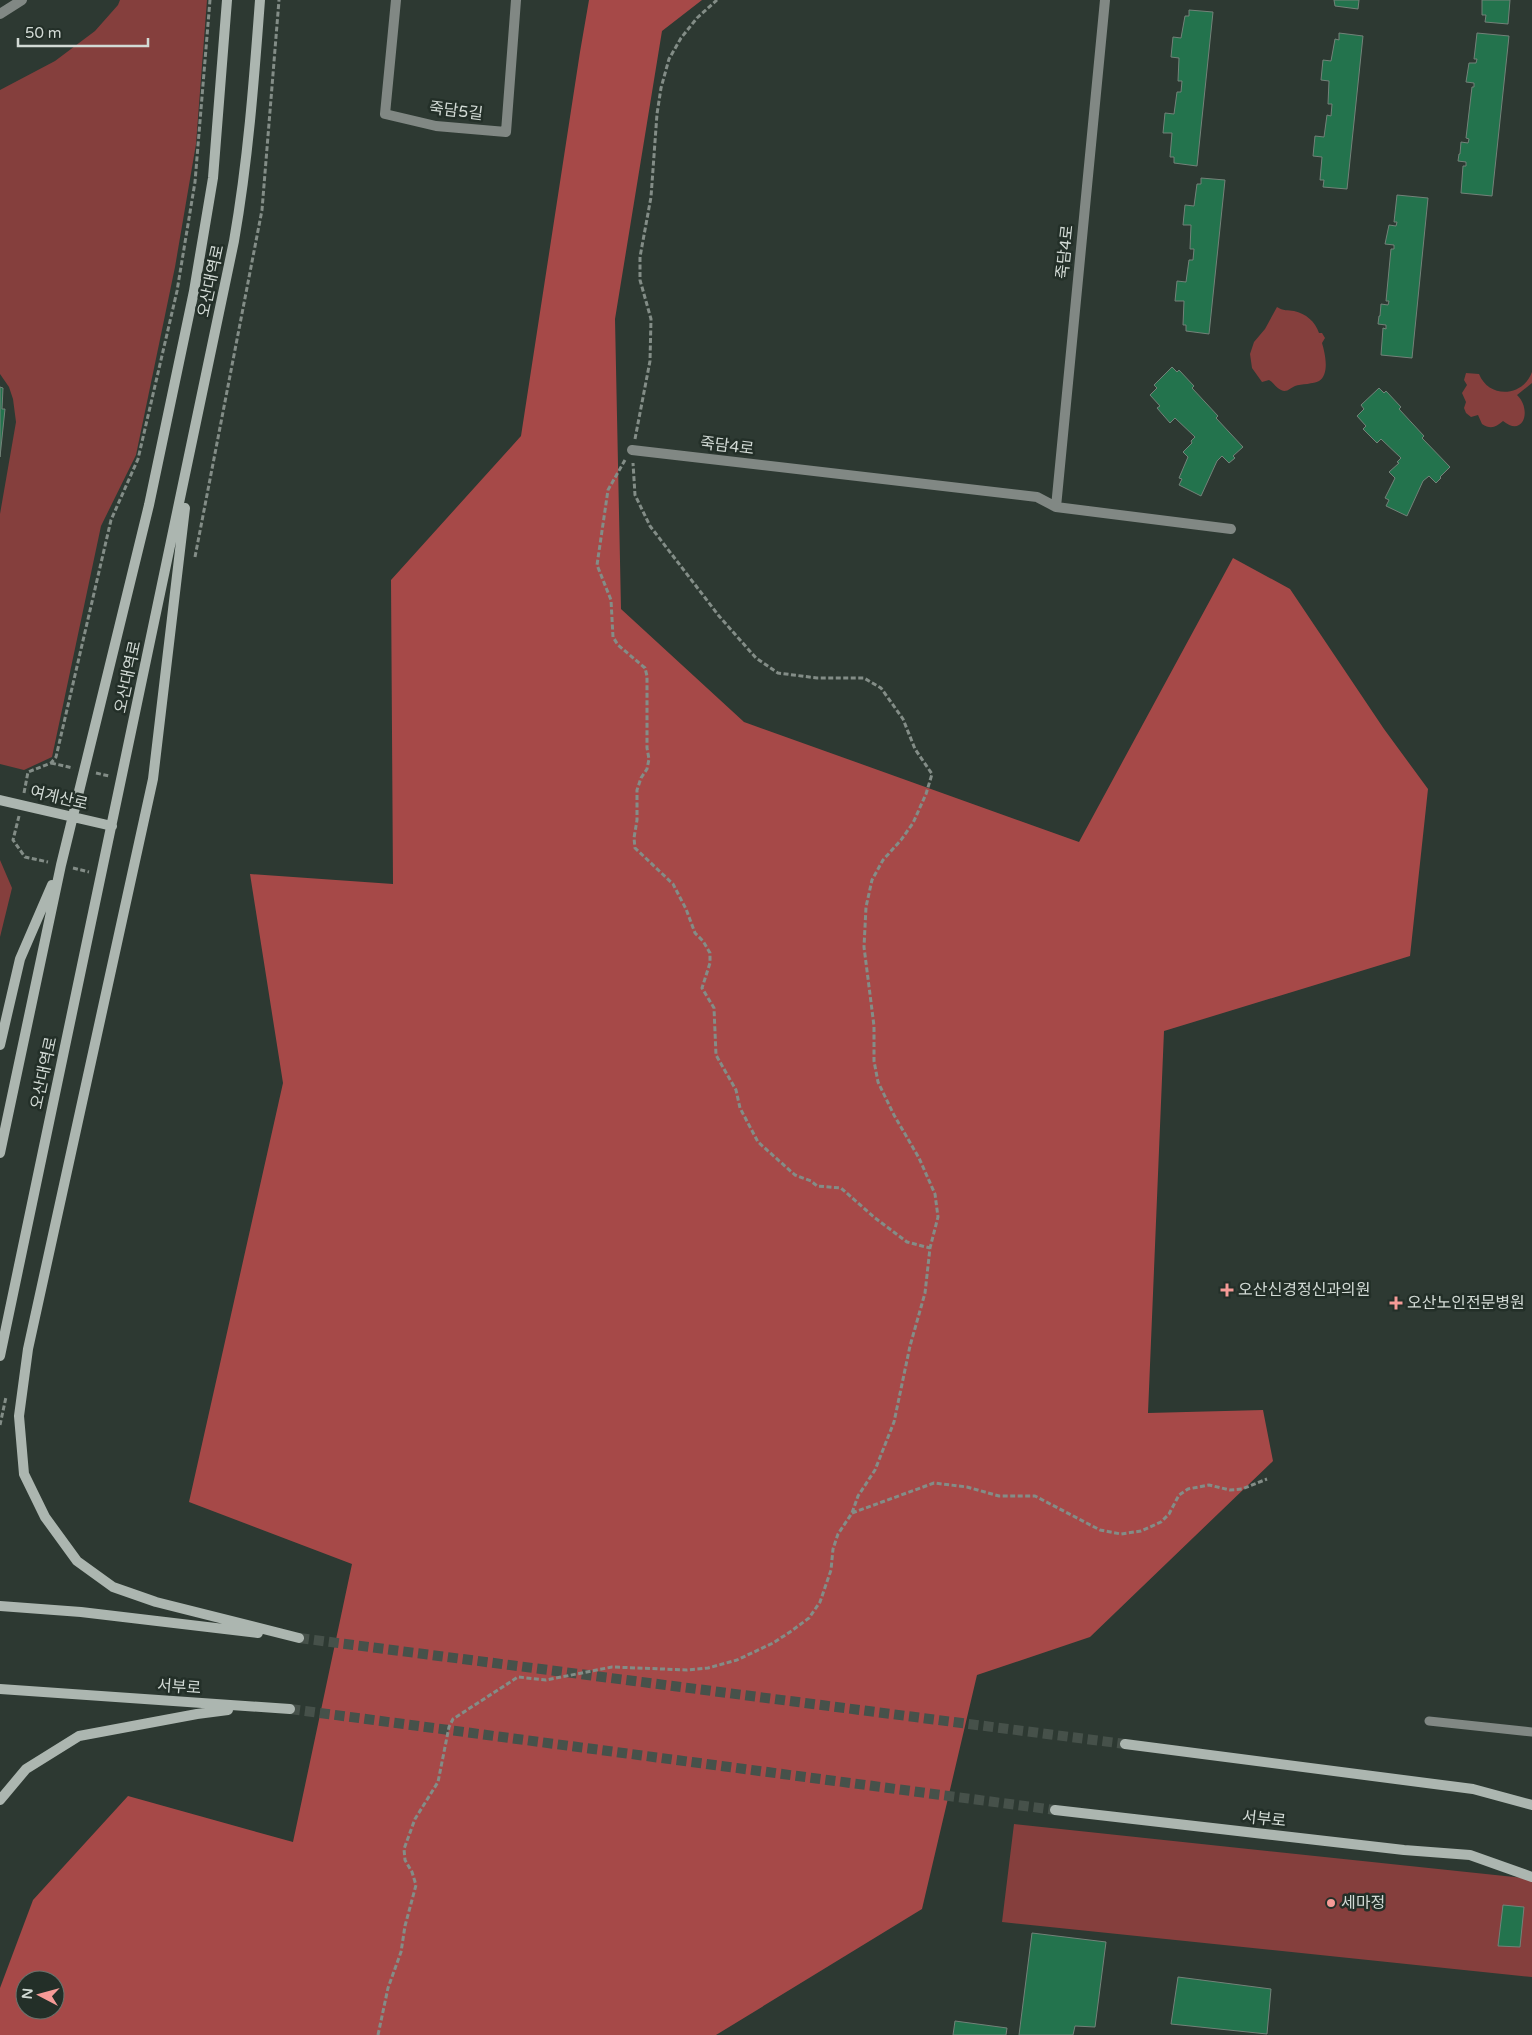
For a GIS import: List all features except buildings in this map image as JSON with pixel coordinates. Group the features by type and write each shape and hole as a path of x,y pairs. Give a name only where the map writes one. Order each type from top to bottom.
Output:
{"main road":[{"name":"오산대역로","path":"0,1153 72,816 150,505 194,291 213,178 227,0"},
{"name":"오산대역로","path":"0,1356 190,456 243,194 253,99 260,0"},
{"path":"0,1606 81,1612 298,1638 156,1602 113,1586 78,1561 45,1517 24,1474 19,1416 28,1349 153,779 176,593 190,456"},
{"name":"여계산로","path":"0,800 112,826"},
{"path":"0,1045 20,959 61,866"},
{"name":"서부로","path":"0,1689 290,1710"},
{"path":"0,1800 26,1769 79,1736 197,1714 250,1707"},
{"path":"1125,1744 1473,1789 1532,1805"},
{"name":"서부로","path":"1055,1810 1404,1850 1470,1855 1532,1877"}],"street":[{"path":"0,14 22,0"},
{"name":"죽담5길","path":"396,0 386,114 436,126 506,132 516,0"},
{"name":"죽담4로","path":"1056,507 1105,0"},
{"name":"죽담4로","path":"632,450 1037,497 1056,507 1231,529"}],"lane":[{"path":"1429,1721 1532,1732"}],"path":[{"path":"28,772 51,763 56,757 111,520 138,459 177,291 195,182 210,0"},
{"path":"193,563 262,210 279,0"},
{"path":"378,2035 388,1988 401,1952 405,1926 416,1885 412,1872 405,1860 404,1848 415,1819 438,1782 453,1719 518,1677 546,1680 612,1667 687,1670 708,1668 736,1660 773,1643 810,1618 816,1610 832,1570 833,1549 838,1534 852,1513 858,1496 875,1470 894,1422 910,1346 925,1293 930,1248 938,1217 938,1204 935,1194 919,1158 894,1115 878,1082 874,1060 874,1026 864,947 866,907 872,880 883,860 913,823 932,774 915,749 903,719 882,688 864,678 817,678 778,673 756,658 720,616 650,526 635,495 632,450 650,361 651,319 640,280 640,257 651,197 656,114 669,60 681,38 697,18 717,0"},
{"path":"632,450 608,490 597,565 611,600 613,637 618,645 645,668 647,676 647,748 649,759 647,769 641,778 637,790 635,848 673,884 686,909 695,933 710,952 710,963 702,988 714,1008 716,1055 736,1090 740,1108 758,1142 795,1175 811,1181 817,1186 841,1188 875,1218 907,1242 930,1248"},
{"path":"13,840 25,857"},
{"path":"852,1513 934,1484 967,1487 999,1496 1035,1496 1100,1530 1121,1534 1141,1531 1161,1522 1170,1514 1179,1495 1188,1489 1209,1485 1230,1490 1242,1489 1267,1479"}],"shaded area":[{"path":"120,0 207,0 196,144 175,267 136,455 101,526 52,757 24,770 0,764 0,514 16,422 13,399 9,387 0,374 0,90 55,61 95,31 118,5"},
{"path":"589,0 702,0 662,31 615,319 621,609 744,722 1079,842 1233,558 1290,589 1384,729 1428,789 1410,956 1164,1031 1148,1413 1263,1410 1273,1461 1090,1637 977,1675 922,1909 716,2035 0,2035 0,1988 33,1900 128,1796 293,1842 352,1564 189,1502 283,1083 250,874 393,884 391,580 521,436"},
{"path":"1277,307 1306,316 1325,338 1322,343 1326,369 1325,374 1319,381 1295,386 1287,391 1283,391 1269,380 1262,382 1252,368 1250,354 1254,342 1265,329"},
{"path":"1532,372 1532,383 1517,395 1522,401 1525,414 1521,424 1516,426 1510,425 1503,421 1496,426 1488,427 1482,424 1478,415 1471,417 1466,413 1464,408 1466,402 1462,393 1467,385 1464,380 1466,373 1479,374 1490,388 1506,392 1521,386 1528,380"},
{"path":"0,860 12,888 0,937"},
{"path":"1014,1824 1532,1879 1532,1977 1002,1922"}],"tunnel":[{"path":"299,1638 1125,1744"},
{"path":"290,1709 1055,1810"}],"place":[{"name":"오산신경정신과의원","path":"1227,1290"},
{"name":"오산노인전문병원","path":"1396,1303"},
{"name":"세마정","path":"1331,1903"}]}
